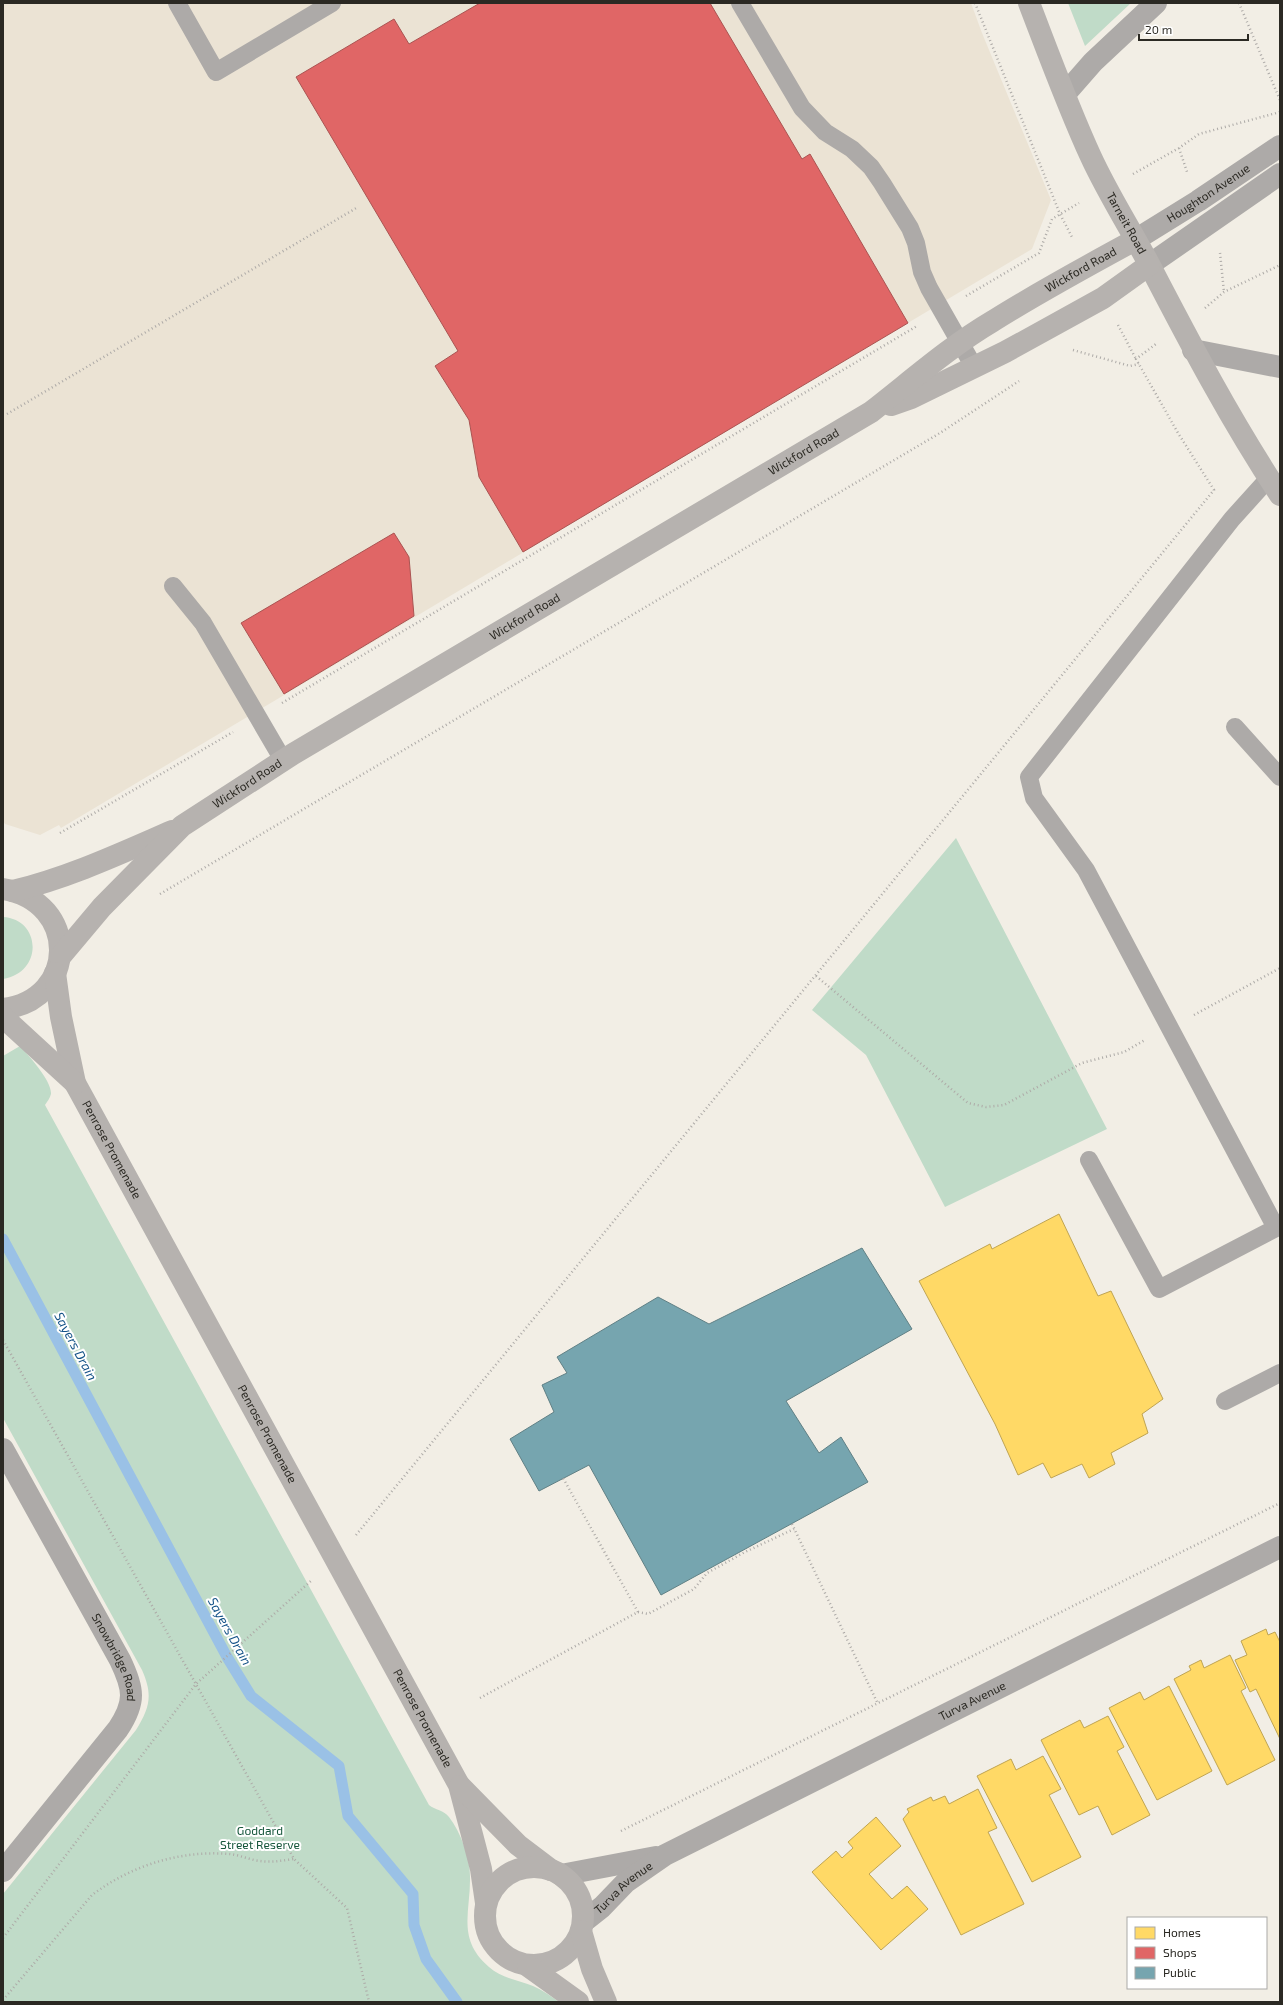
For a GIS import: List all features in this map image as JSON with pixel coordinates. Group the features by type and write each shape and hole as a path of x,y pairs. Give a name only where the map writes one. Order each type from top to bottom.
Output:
{"street":[{"name":"Tarneit Road","path":"1029,3 1091,157 1193,350 1237,428 1274,487"},
{"path":"1065,94 1093,62 1156,3"},
{"name":"Houghton Avenue","path":"1135,240 1205,197 1280,146"},
{"name":"Houghton Avenue","path":"1149,265 1280,174"},
{"name":"Wickford Road","path":"8,888 48,882 80,870 182,826 283,760 872,412 960,343 992,321 1135,240"},
{"name":"Wickford Road","path":"872,412 911,398 1005,352 1103,298 1149,265"},
{"path":"1193,350 1280,367"},
{"name":"Wickford Road","path":"3,1009 30,1001 46,988 58,965 102,907 182,826"},
{"name":"Penrose Promenade","path":"8,888 34,899 50,915 59,935 58,965 61,1017 75,1083 459,1785 481,1869 486,1903"},
{"name":"Penrose Promenade","path":"3,1017 75,1083"},
{"name":"Snowbridge Road","path":"3,1449 120,1660 128,1677 132,1699 129,1709 118,1729 3,1871"},
{"name":"Turva Avenue","path":"582,1927 626,1882 665,1855 1280,1547"},
{"name":"Penrose Promenade","path":"459,1785 518,1845 556,1872"},
{"name":"Turva Avenue","path":"556,1872 618,1865 665,1855"},
{"path":"578,2002 528,1966 507,1957 498,1950 488,1936 485,1920 486,1903 493,1888 504,1876 519,1869 535,1867 556,1872 571,1884 579,1895 583,1908 582,1927 592,1969 606,2002"},
{"path":"528,1966 545,1964 561,1958 573,1946 582,1927"}],"lane":[{"path":"177,3 216,72 332,3"},
{"path":"740,3 802,108 824,132 852,149 866,163 882,183 910,228 916,243 922,272 974,367"},
{"path":"1089,1160 1159,1289 1278,1227 1086,870 1034,798 1029,778 1232,519 1274,487"},
{"path":"173,586 203,623 257,718 283,760"},
{"path":"1235,727 1280,777"},
{"path":"1225,1401 1280,1373"}],"path":[{"path":"975,3 1060,214 1087,266"},
{"path":"1240,3 1280,100"},
{"path":"7,414 358,207"},
{"path":"1136,359 1212,303 1224,292 1280,265"},
{"path":"3,1938 196,1684 336,1558 383,1505 1214,490 1136,359 1103,298"},
{"path":"60,833 920,325"},
{"path":"1071,350 1130,366 1139,364"},
{"path":"159,895 940,433 1023,379"},
{"path":"816,976 968,1103 986,1107 1004,1105 1082,1063 1124,1052 1273,974 1280,968"},
{"path":"3,1340 154,1612 294,1859 347,1908 368,2002"},
{"path":"563,1478 638,1612"},
{"path":"615,1834 1280,1502"},
{"path":"792,1524 877,1702"},
{"path":"480,1698 638,1612 648,1614 694,1589 707,1573 744,1552 794,1529"},
{"path":"3,2000 92,1895 110,1882 129,1872 152,1863 187,1856 213,1853 233,1854 270,1862 294,1859"}],"shaded area":[{"path":"3,3 971,3 1051,200 1032,249 61,828 59,825 40,835 5,824 3,821"}],"green space":[{"path":"1068,3 1131,3 1085,46"},
{"path":"956,838 1107,1129 945,1207 866,1055 812,1010"},
{"path":"3,917 16,920 25,927 31,936 33,946 31,957 26,967 16,974 3,979"},
{"name":"Goddard Street Reserve","path":"20,1046 48,1082 51,1094 45,1105 429,1805 447,1815 457,1830 467,1853 470,1869 468,1924 472,1946 479,1956 494,1971 536,1988 559,2002 3,2002 3,1894 136,1730 147,1708 149,1694 142,1670 3,1418 3,1056"}],"building: Homes":[{"path":"1059,1214 1098,1296 1111,1291 1163,1399 1142,1414 1148,1433 1111,1453 1115,1464 1089,1478 1082,1464 1051,1478 1043,1463 1018,1475 995,1424 919,1281 990,1244 992,1249"},
{"path":"1266,1629 1268,1635 1275,1632 1280,1642 1280,1739 1256,1689 1250,1692 1235,1660 1247,1655 1241,1641"},
{"path":"1230,1655 1246,1688 1241,1691 1275,1760 1227,1785 1174,1679 1191,1670 1189,1666 1201,1660 1204,1668"},
{"path":"1169,1686 1212,1771 1157,1800 1109,1708 1140,1692 1144,1700"},
{"path":"1108,1716 1124,1747 1117,1751 1150,1815 1112,1835 1098,1806 1079,1815 1041,1740 1080,1720 1084,1728"},
{"path":"1043,1756 1061,1789 1049,1795 1081,1857 1032,1882 977,1776 1011,1759 1016,1770"},
{"path":"978,1789 997,1828 988,1832 1024,1904 961,1935 903,1819 909,1812 907,1809 931,1797 933,1801 945,1796 949,1804"},
{"path":"876,1817 901,1846 869,1874 892,1899 907,1886 928,1909 881,1950 812,1872 836,1851 842,1858 853,1848 848,1842"}],"building: Shops":[{"path":"480,3 710,3 802,159 810,154 908,323 523,552 479,477 469,420 435,366 458,351 296,77 394,19 409,44"},
{"path":"394,533 409,557 414,616 284,694 241,623"}],"building: Public":[{"path":"862,1248 912,1329 786,1401 819,1453 841,1437 868,1482 661,1595 589,1465 539,1491 510,1439 554,1412 542,1385 567,1373 557,1357 658,1297 709,1324"}],"waterway":[{"name":"Sayers Drain","path":"3,1239 227,1657 251,1696 339,1766 348,1816 413,1894 414,1925 426,1959 457,2002"}]}
